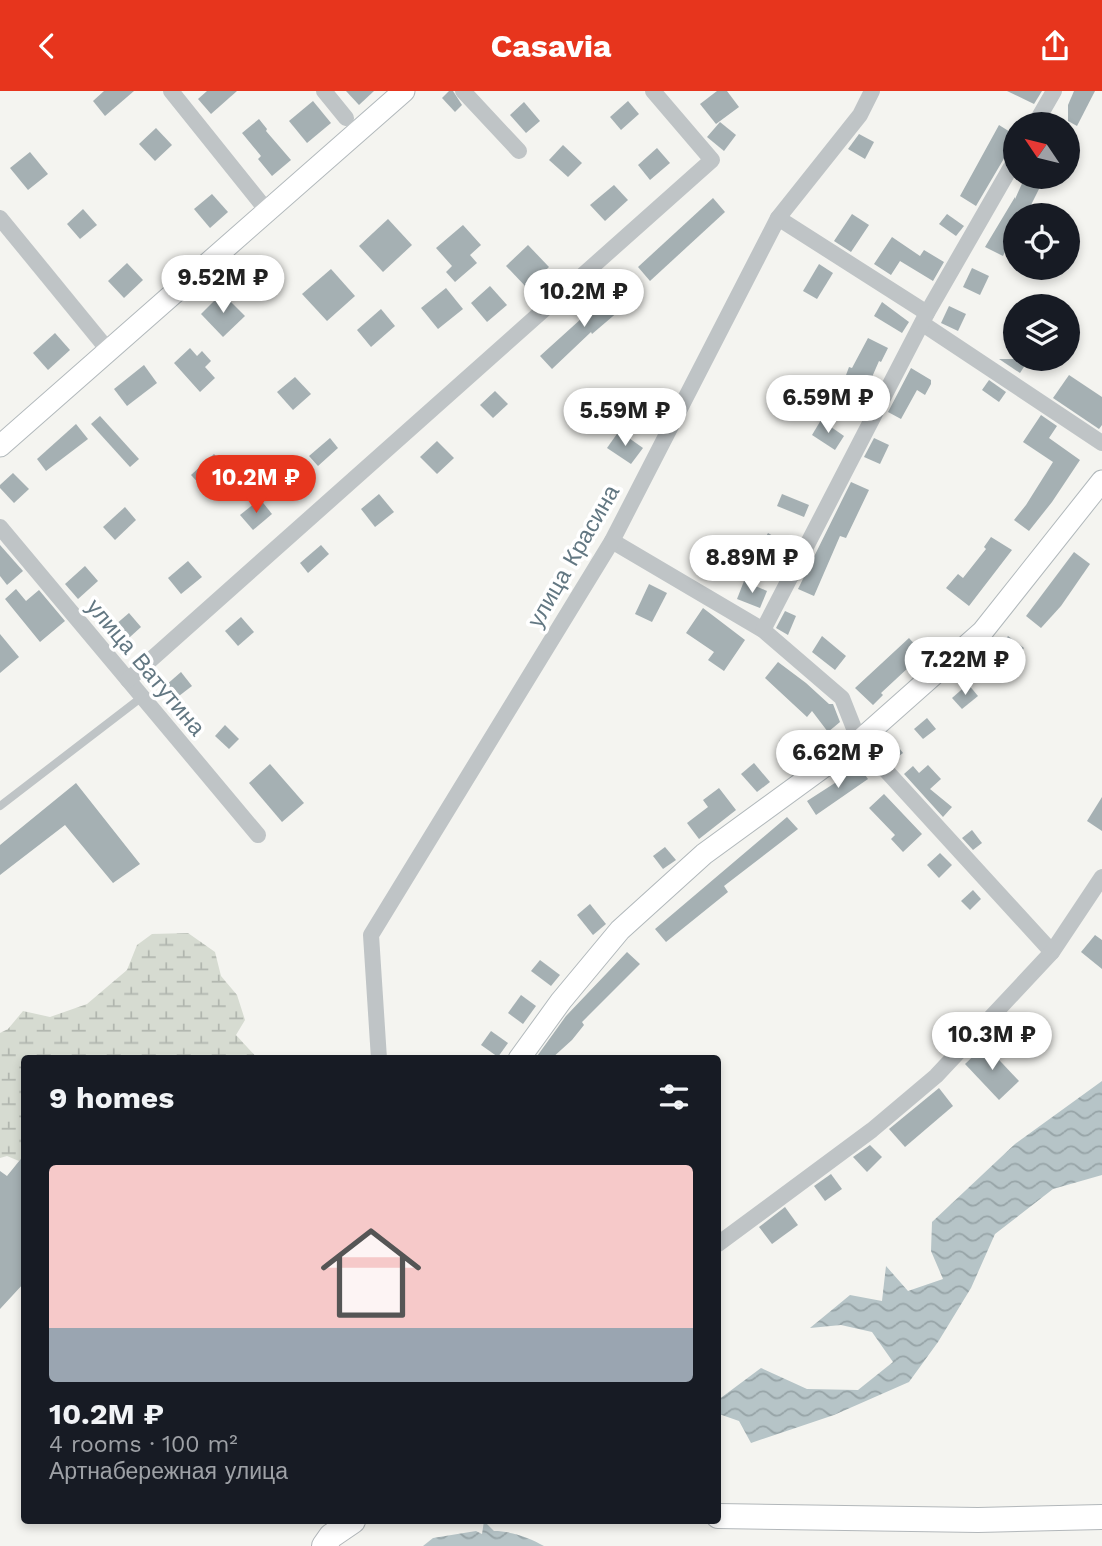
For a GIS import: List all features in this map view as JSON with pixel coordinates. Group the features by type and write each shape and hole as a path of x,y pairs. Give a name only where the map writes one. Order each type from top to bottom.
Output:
{"main road":[{"path":"721,1516 978,1520 1102,1517"},
{"path":"331,1534 348,1524"}],"street":[{"path":"171,91 268,212"},
{"path":"324,91 346,118"},
{"path":"0,446 404,91"},
{"path":"463,91 519,152"},
{"path":"128,680 712,160 653,91"},
{"name":"улица Красина","path":"379,1055 371,935 612,541 778,218 860,115 872,91"},
{"path":"1042,112 1054,91"},
{"path":"763,630 925,319 1003,181"},
{"path":"0,218 108,350"},
{"path":"778,218 1102,443"},
{"path":"522,1055 561,1001 621,930 704,854 859,741 983,631 1102,481"},
{"name":"улица Ватутина","path":"0,527 258,835"},
{"path":"612,541 763,630 842,698 859,741 1052,951"},
{"path":"721,1242 872,1130 936,1076 1052,951 1102,877"}],"lane":[{"path":"0,806 142,697"}],"green space":[{"path":"188,933 215,952 221,976 237,995 245,1020 236,1035 254,1055 21,1055 21,1159 19,1161 7,1156 0,1158 0,1033 8,1029 23,1011 50,1017 87,1004 127,970 137,945 152,934"}],"water":[{"path":"1102,1081 1102,1175 1053,1189 995,1234 971,1288 938,1342 909,1382 834,1415 751,1443 739,1421 721,1415 721,1398 761,1368 807,1389 858,1390 893,1362 872,1332 841,1325 810,1328 850,1295 882,1301 886,1266 908,1291 943,1279 931,1251 932,1222 1015,1144"},
{"path":"484,1524 487,1524 494,1531 520,1535 544,1546 423,1546 433,1538 476,1531 482,1534"}],"building":[{"path":"104,91 134,91 105,116 93,101"},
{"path":"207,91 237,91 211,114 198,99"},
{"path":"346,91 374,91 359,105"},
{"path":"449,91 453,91 462,105 455,112 442,98"},
{"path":"717,91 727,91 739,107 716,124 700,104"},
{"path":"1007,91 1042,91 1034,104"},
{"path":"1074,91 1095,91 1080,120 1080,112 1068,112"},
{"path":"313,101 331,123 307,143 289,121"},
{"path":"628,101 639,114 621,130 610,117"},
{"path":"524,102 540,121 526,133 510,115"},
{"path":"259,119 291,160 272,176 258,159 261,156 242,133"},
{"path":"720,122 736,135 724,151 707,137"},
{"path":"999,125 1003,128 1003,160 976,206 960,196"},
{"path":"156,128 172,145 155,161 139,144"},
{"path":"859,134 874,142 865,159 848,149"},
{"path":"563,145 582,163 568,177 549,160"},
{"path":"657,148 670,163 650,180 638,165"},
{"path":"30,152 48,174 28,190 10,168"},
{"path":"614,185 628,200 605,221 590,205"},
{"path":"1020,189 1039,189 1032,203 1011,203"},
{"path":"212,194 228,212 210,228 194,209"},
{"path":"713,198 725,212 650,281 638,267"},
{"path":"83,209 97,225 80,239 67,224"},
{"path":"852,214 869,225 851,252 834,241"},
{"path":"947,214 964,226 956,236 939,224"},
{"path":"1003,217 1003,256 985,247"},
{"path":"388,219 412,245 383,272 359,246"},
{"path":"463,225 481,245 470,255 477,263 455,282 446,272 452,266 436,248"},
{"path":"892,237 920,256 924,250 944,262 933,281 900,261 891,275 874,264"},
{"path":"528,245 549,267 527,288 506,266"},
{"path":"127,263 143,280 124,298 108,281"},
{"path":"819,264 833,273 817,299 803,291"},
{"path":"972,268 989,276 980,295 963,287"},
{"path":"331,269 355,296 327,321 302,294"},
{"path":"490,286 507,305 487,322 471,303"},
{"path":"446,288 463,309 438,329 421,308"},
{"path":"613,290 626,305 592,334 591,332 552,369 540,356"},
{"path":"222,293 245,316 223,337 201,314"},
{"path":"882,302 909,322 902,333 874,316"},
{"path":"949,306 966,314 958,331 941,323"},
{"path":"381,309 395,326 371,347 357,330"},
{"path":"55,333 70,350 48,370 33,353"},
{"path":"868,338 888,348 866,391 862,390 853,415 825,405 830,391 839,394 849,367 852,368"},
{"path":"190,348 197,356 202,351 211,361 205,367 215,378 200,392 174,363"},
{"path":"144,365 157,383 127,406 114,389"},
{"path":"911,368 931,380 931,384 925,395 917,390 901,419 888,412"},
{"path":"1069,375 1102,397 1102,425 1099,429 1053,398"},
{"path":"295,377 311,394 293,410 277,392"},
{"path":"989,380 1006,392 999,402 982,390"},
{"path":"495,391 508,404 493,418 480,405"},
{"path":"1041,415 1057,426 1049,438 1080,460 1029,531 1014,520 1053,462 1023,442"},
{"path":"100,416 139,459 130,467 91,424"},
{"path":"821,420 844,436 835,450 812,435"},
{"path":"76,424 88,439 46,471 37,459"},
{"path":"619,431 643,448 631,464 607,448"},
{"path":"330,438 338,448 318,466 309,456"},
{"path":"874,438 889,445 880,464 864,457"},
{"path":"437,441 454,458 437,474 420,457"},
{"path":"214,454 226,467 203,488 191,475"},
{"path":"13,473 29,489 14,503 0,488"},
{"path":"851,482 869,490 846,538 840,536 814,596 798,589"},
{"path":"379,494 394,512 375,527 361,509"},
{"path":"782,494 809,505 804,517 777,506"},
{"path":"260,499 272,514 253,530 240,515"},
{"path":"125,507 136,520 115,540 103,527"},
{"path":"768,533 788,545 780,560 759,549"},
{"path":"991,537 1012,550 969,606 946,588 958,574 963,578 986,549 984,547"},
{"path":"0,545 23,571 7,585 0,576"},
{"path":"321,545 329,554 308,573 300,563"},
{"path":"1074,552 1090,564 1061,606 1041,628 1026,616"},
{"path":"188,561 202,577 181,594 168,578"},
{"path":"85,566 98,581 78,599 65,584"},
{"path":"744,581 767,591 760,608 737,599"},
{"path":"649,584 667,593 652,622 635,614"},
{"path":"16,589 26,601 39,590 65,621 40,642 5,599"},
{"path":"703,608 745,640 724,671 708,660 714,652 686,633"},
{"path":"785,611 796,616 788,635 776,628"},
{"path":"129,613 141,627 120,646 108,631"},
{"path":"241,617 254,632 238,646 225,631"},
{"path":"0,634 19,657 0,673"},
{"path":"822,636 846,656 835,670 812,652"},
{"path":"1008,636 1024,648 999,681 984,667"},
{"path":"909,638 923,654 881,693 883,695 873,705 855,688"},
{"path":"778,662 829,704 833,704 840,722 828,732 812,711 807,717 765,678"},
{"path":"181,672 192,686 175,699 165,686"},
{"path":"968,684 978,696 962,709 952,698"},
{"path":"927,718 936,729 923,739 914,729"},
{"path":"225,725 239,739 229,749 215,736"},
{"path":"790,732 806,752 795,761 779,741"},
{"path":"896,744 903,753 892,761 884,753"},
{"path":"754,763 770,782 757,792 741,774"},
{"path":"270,764 304,803 282,822 249,783"},
{"path":"857,764 868,779 816,815 807,801 838,781 837,779"},
{"path":"928,765 941,779 930,789 952,807 943,817 904,774 913,766 919,773"},
{"path":"76,783 140,864 113,883 65,825 0,875 0,845"},
{"path":"719,788 736,810 699,839 687,823 708,807 703,800"},
{"path":"884,794 922,834 903,852 891,839 895,835 869,808"},
{"path":"1102,797 1102,831 1087,821"},
{"path":"787,817 798,829 724,886 728,892 666,942 655,929"},
{"path":"972,830 982,843 973,850 962,838"},
{"path":"665,847 676,860 663,869 653,856"},
{"path":"940,853 952,865 939,878 927,865"},
{"path":"973,890 981,899 970,910 961,901"},
{"path":"590,904 606,924 593,935 577,915"},
{"path":"1095,935 1102,940 1102,969 1081,952"},
{"path":"627,952 640,964 582,1022 584,1025 572,1040 555,1055 538,1055 566,1016"},
{"path":"540,960 560,975 551,986 531,971"},
{"path":"521,995 536,1006 523,1024 508,1013"},
{"path":"491,1031 508,1043 499,1055 481,1045"},
{"path":"985,1045 1019,1081 999,1100 965,1064"},
{"path":"939,1088 953,1106 905,1147 889,1129"},
{"path":"870,1145 882,1157 867,1172 853,1157"},
{"path":"21,1159 21,1286 0,1309 0,1171 7,1176"},
{"path":"831,1174 842,1189 825,1201 814,1186"},
{"path":"785,1207 798,1225 772,1244 759,1227"}]}
